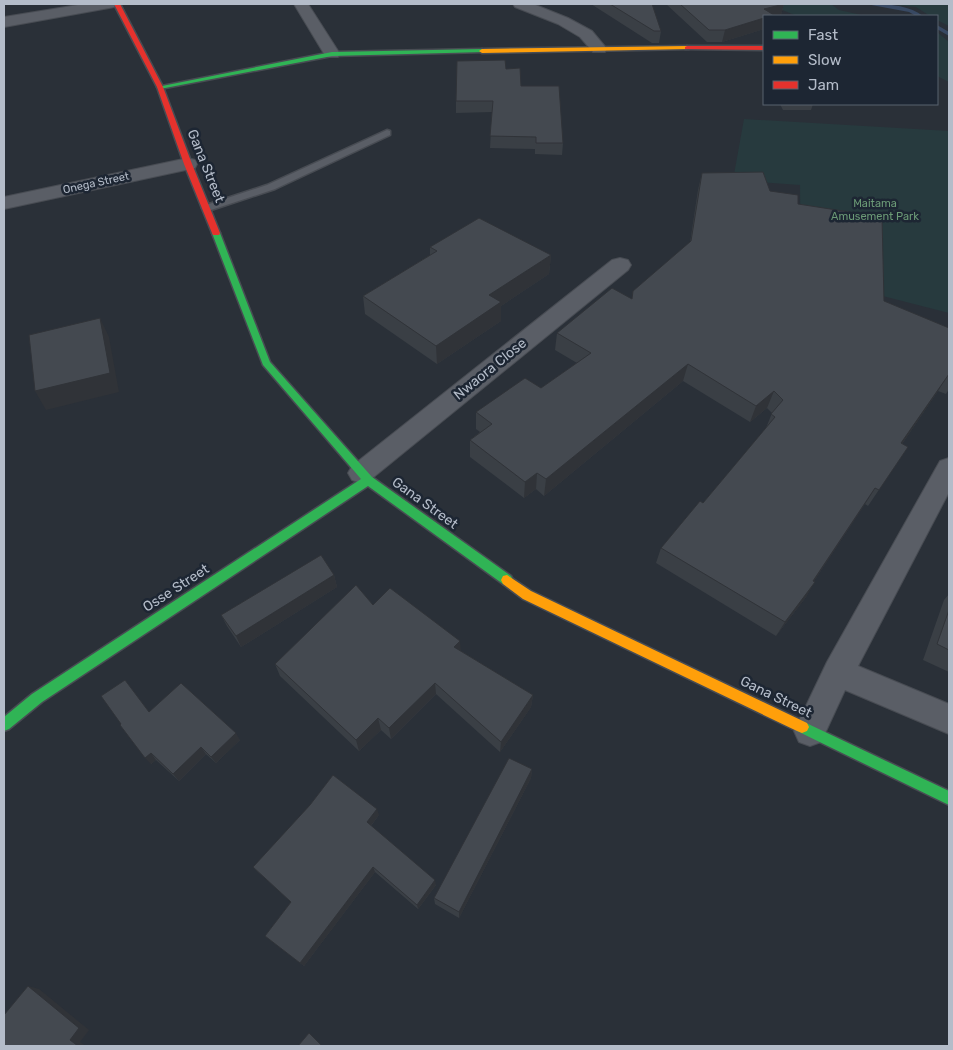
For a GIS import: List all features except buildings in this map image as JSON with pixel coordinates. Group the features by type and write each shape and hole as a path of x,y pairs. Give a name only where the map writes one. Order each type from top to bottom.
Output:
{"street":[{"path":"4,22 109,4"},
{"name":"Gana Street","path":"117,4 160,87 266,363 365,476 527,595 949,798"},
{"path":"301,4 332,54"},
{"path":"520,4 563,21 586,34 599,49"},
{"path":"160,87 332,54 763,48"},
{"name":"Onega Street","path":"4,203 188,164"},
{"name":"Nwaora Close","path":"365,476 620,265"},
{"path":"810,730 838,672 949,468"},
{"name":"Osse Street","path":"4,725 37,698 365,476"},
{"path":"838,672 949,719"}],"lane":[{"path":"207,208 271,187 387,133"}],"green space":[{"path":"768,4 831,4 839,10 862,15 795,15"},
{"path":"885,4 949,4 949,26 938,20 938,15 928,15 916,7"},
{"path":"938,33 949,42 949,82 938,76"},
{"name":"Maitama Amusement Park","path":"744,119 949,131 949,313 801,275 800,185 733,180"}],"waterway":[{"path":"869,4 911,11 918,15"},
{"path":"938,28 949,34"}],"traffic: fast":[{"path":"160,87 332,54 482,51"},
{"path":"216,233 266,363 368,480 507,580"},
{"path":"4,725 37,698 368,480"},
{"path":"802,727 949,798"}],"traffic: slow":[{"path":"482,51 687,48"},
{"path":"507,580 527,595 802,727"}],"traffic: jam":[{"path":"117,4 160,87 216,233"},
{"path":"687,48 763,48"}]}
